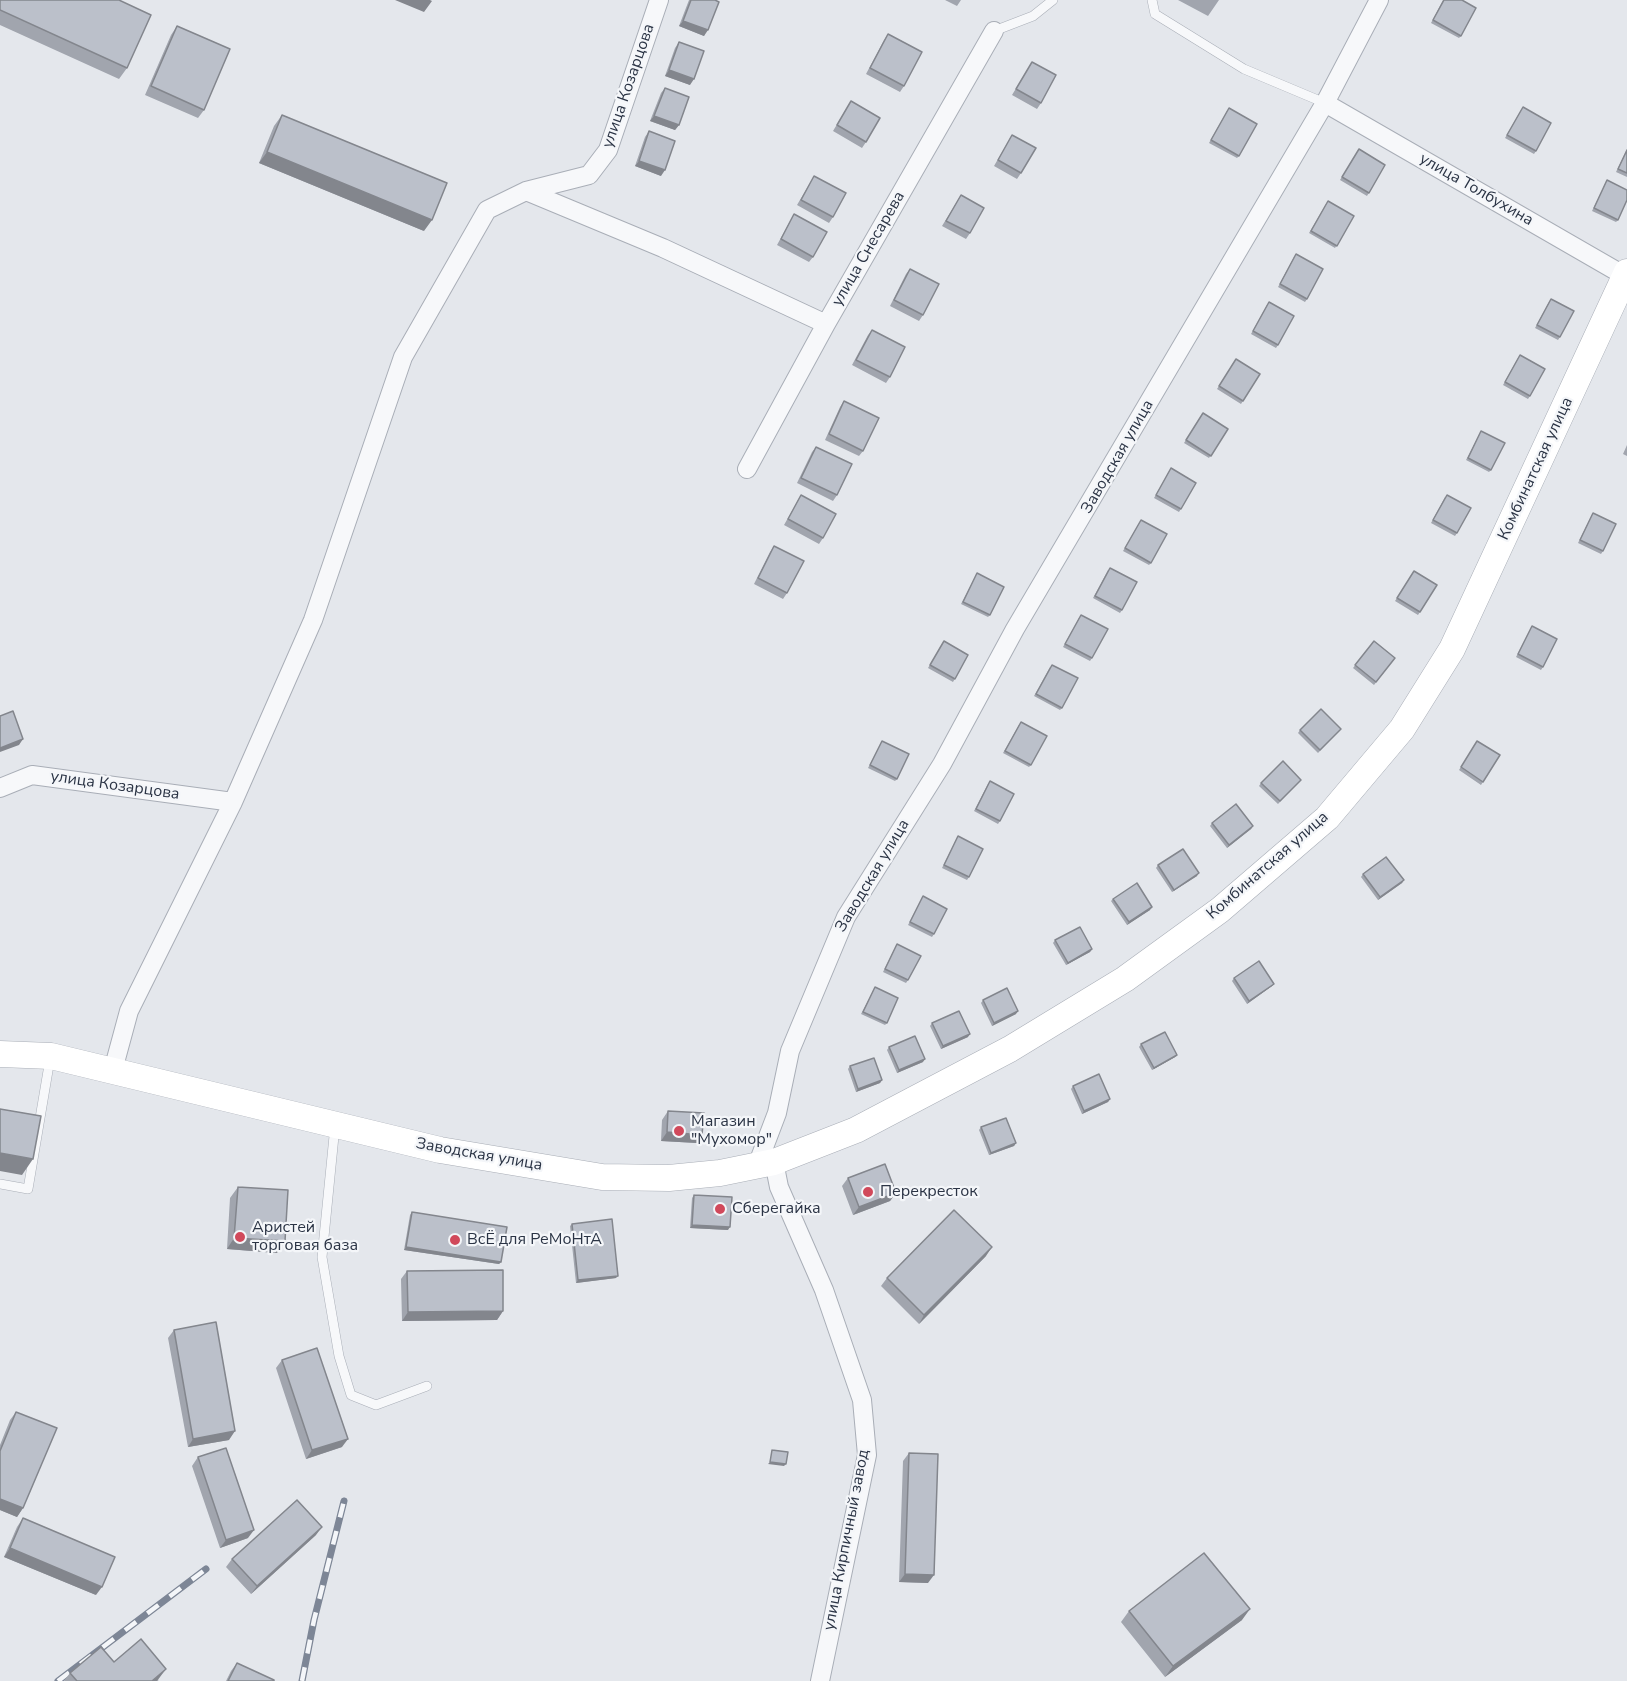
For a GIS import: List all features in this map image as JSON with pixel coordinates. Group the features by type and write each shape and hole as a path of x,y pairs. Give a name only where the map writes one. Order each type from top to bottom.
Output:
{"main road":[{"name":"Комбинатская улица","path":"766,1163 856,1131 1010,1049 1125,979 1220,910 1327,818 1402,729 1452,649 1626,275"},
{"name":"Заводская улица","path":"0,1054 51,1056 440,1150 602,1177 669,1178 720,1173 766,1163"}],"street":[{"name":"улица Козарцова","path":"113,1070 129,1011 232,802 313,620 403,357 487,210 526,191 589,175 608,150 659,0"},
{"name":"Заводская улица","path":"766,1163 790,1051 846,917 942,764 1015,628 1325,103 1379,0"},
{"name":"улица Снесарева","path":"747,469 826,324 994,31"},
{"name":"улица Толбухина","path":"1325,103 1626,275"},
{"path":"526,191 663,248 826,324"},
{"name":"улица Козарцова","path":"0,788 32,775 232,802"},
{"name":"улица Кирпичный завод","path":"766,1163 780,1187 824,1290 862,1400 867,1455 820,1681"}],"lane":[{"path":"994,31 1033,16 1053,0"},
{"path":"1152,0 1155,14 1244,69 1325,103"},
{"path":"0,1184 28,1189 41,1125 51,1056"},
{"path":"31,1123 41,1125"},
{"path":"335,1126 322,1257 339,1356 351,1395 376,1406 427,1386"}],"building":[{"path":"0,0 119,0 151,15 127,68 0,10"},
{"path":"691,0 719,2 708,30 683,21"},
{"path":"1444,0 1462,0 1476,8 1461,36 1433,20"},
{"path":"177,26 230,49 204,110 151,86"},
{"path":"888,34 922,52 904,86 870,68"},
{"path":"679,42 704,51 694,79 669,70"},
{"path":"1032,62 1056,75 1041,103 1016,89"},
{"path":"665,88 689,97 679,125 654,116"},
{"path":"851,101 880,118 866,142 837,125"},
{"path":"1523,107 1551,123 1536,151 1507,135"},
{"path":"1229,108 1257,124 1239,156 1211,140"},
{"path":"282,115 447,183 432,220 267,152"},
{"path":"649,131 675,141 665,170 639,161"},
{"path":"1012,135 1036,148 1021,173 998,160"},
{"path":"1359,149 1385,165 1369,193 1342,177"},
{"path":"1627,150 1627,173 1618,169"},
{"path":"814,176 846,193 833,217 801,200"},
{"path":"1607,180 1627,190 1627,200 1618,220 1594,208"},
{"path":"961,195 984,208 970,233 946,221"},
{"path":"1328,201 1354,216 1337,246 1311,231"},
{"path":"794,214 827,232 813,257 781,239"},
{"path":"1296,254 1323,269 1307,299 1280,284"},
{"path":"910,269 939,284 923,315 894,300"},
{"path":"1551,299 1574,311 1560,337 1537,325"},
{"path":"1269,302 1294,316 1278,345 1253,331"},
{"path":"872,330 905,347 890,377 856,360"},
{"path":"1520,355 1545,369 1530,396 1505,382"},
{"path":"1236,359 1260,374 1243,401 1219,386"},
{"path":"844,401 879,418 863,451 829,434"},
{"path":"1203,413 1228,429 1211,456 1186,440"},
{"path":"1481,431 1505,443 1491,470 1468,458"},
{"path":"816,447 852,464 837,495 801,478"},
{"path":"1171,468 1196,483 1181,509 1156,495"},
{"path":"801,495 836,514 823,538 788,519"},
{"path":"1447,495 1471,508 1457,533 1433,520"},
{"path":"1593,513 1616,524 1603,551 1580,540"},
{"path":"1141,520 1167,534 1151,563 1125,548"},
{"path":"774,546 804,561 787,593 758,578"},
{"path":"1110,568 1137,582 1122,610 1095,596"},
{"path":"1414,571 1437,585 1420,612 1397,598"},
{"path":"977,573 1004,587 990,615 963,602"},
{"path":"1081,615 1108,629 1092,658 1065,644"},
{"path":"1532,626 1557,639 1543,667 1518,654"},
{"path":"944,641 968,655 955,679 930,665"},
{"path":"1374,641 1395,658 1376,682 1355,665"},
{"path":"1052,665 1078,678 1062,708 1036,694"},
{"path":"1321,709 1341,729 1320,750 1300,730"},
{"path":"13,711 23,739 0,748 0,716"},
{"path":"1021,722 1047,736 1031,765 1005,751"},
{"path":"882,741 909,754 897,779 870,765"},
{"path":"1477,741 1500,755 1483,782 1461,767"},
{"path":"1283,761 1301,780 1280,801 1261,783"},
{"path":"990,781 1014,794 1000,821 976,809"},
{"path":"1236,804 1253,826 1229,845 1212,823"},
{"path":"958,836 983,849 969,877 944,865"},
{"path":"1183,849 1199,873 1174,890 1158,865"},
{"path":"1386,857 1404,880 1380,897 1363,874"},
{"path":"1137,883 1152,907 1129,922 1113,899"},
{"path":"923,896 947,909 934,934 910,922"},
{"path":"1080,927 1092,949 1068,963 1055,940"},
{"path":"897,944 921,956 908,980 885,969"},
{"path":"1259,961 1274,984 1249,1001 1234,978"},
{"path":"875,987 898,998 887,1023 863,1012"},
{"path":"1007,988 1018,1011 994,1023 983,1000"},
{"path":"959,1011 970,1034 943,1046 932,1023"},
{"path":"1165,1032 1177,1055 1154,1068 1141,1044"},
{"path":"915,1036 925,1059 899,1070 889,1047"},
{"path":"874,1058 882,1080 858,1089 850,1066"},
{"path":"1099,1074 1110,1099 1084,1111 1073,1086"},
{"path":"0,1109 41,1116 33,1159 0,1153"},
{"path":"668,1111 704,1113 702,1135 667,1132"},
{"path":"1006,1118 1016,1143 991,1153 981,1127"},
{"path":"885,1164 896,1193 859,1207 848,1178"},
{"path":"238,1187 288,1190 285,1241 234,1238"},
{"path":"694,1195 732,1197 730,1227 692,1225"},
{"path":"954,1210 992,1247 924,1315 887,1278"},
{"name":"ВсЁ для РеМоНтА","path":"412,1212 507,1227 501,1262 406,1247"},
{"path":"612,1219 618,1276 578,1280 572,1224"},
{"path":"503,1270 503,1311 408,1312 407,1271"},
{"path":"216,1322 235,1431 193,1439 174,1330"},
{"path":"317,1348 348,1439 312,1450 282,1360"},
{"path":"16,1412 57,1428 23,1508 0,1499 0,1451"},
{"path":"226,1448 254,1530 226,1540 198,1457"},
{"path":"772,1450 788,1452 786,1464 770,1462"},
{"path":"909,1453 938,1454 934,1575 905,1574"},
{"path":"297,1500 322,1527 257,1586 232,1559"},
{"path":"23,1518 115,1557 102,1587 10,1548"},
{"path":"1204,1553 1250,1609 1173,1666 1129,1611"},
{"path":"141,1639 166,1669 152,1681 77,1681 70,1673 101,1647 114,1662"},
{"path":"237,1663 274,1680 274,1681 228,1681"}],"railway":[{"path":"302,1681 314,1620 344,1501"},
{"path":"58,1681 206,1569"}],"place":[{"name":"Магазин \"Мухомор\"","path":"679,1131"},
{"name":"Перекресток","path":"868,1192"},
{"name":"Сберегайка","path":"720,1209"},
{"name":"Аристей торговая база","path":"240,1237"},
{"name":"ВсЁ для РеМоНтА","path":"455,1240"}]}
